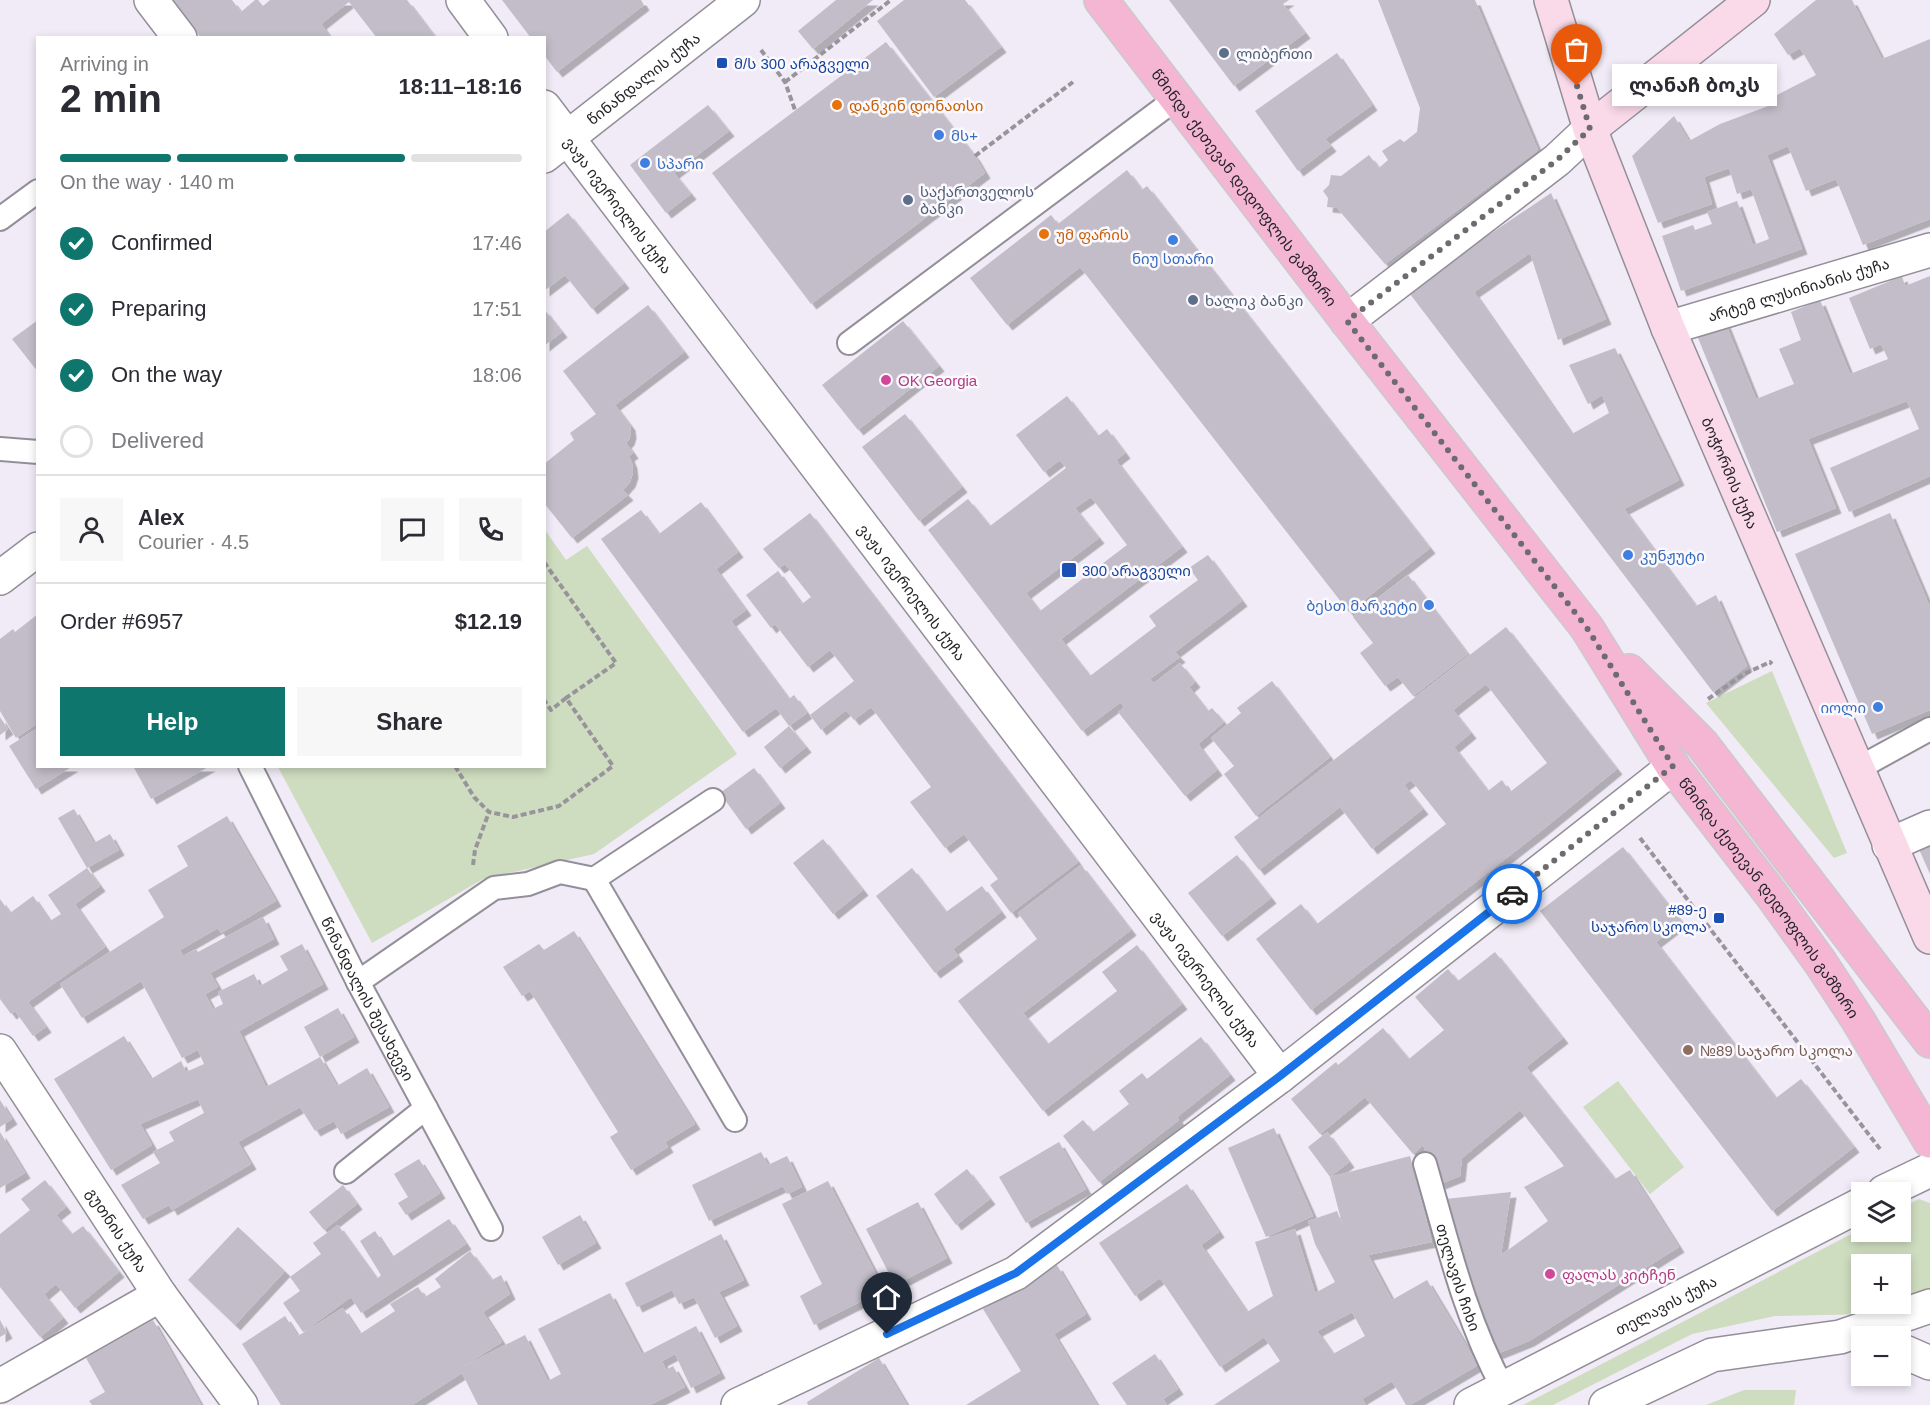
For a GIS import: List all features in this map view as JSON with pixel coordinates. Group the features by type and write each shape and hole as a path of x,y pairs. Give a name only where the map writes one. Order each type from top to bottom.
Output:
{"main road":[{"name":"წმინდა ქეთევან დედოფლის გამზირი","path":"1101,0 1347,321 1587,628 1673,766 1820,962 1858,1020 1930,1141"},
{"name":"ბოჭორმის ქუჩა","path":"1551,0 1590,129 1668,328 1930,937"},
{"path":"1590,129 1753,0"},
{"name":"წმინდა ქეთევან დედოფლის გამზირი","path":"1587,628 1702,744 1930,1041"}],"street":[{"path":"151,0 178,36"},
{"path":"463,0 490,36"},
{"name":"წინანდალის ქუჩა","path":"556,147 743,0"},
{"name":"ვაჟა ივერიელის ქუჩა","path":"546,114 556,147 1280,1076"},
{"path":"1347,321 1557,160 1590,129"},
{"name":"არტემ ლუსინიანის ქუჩა","path":"1668,328 1930,250"},
{"path":"0,578 36,551"},
{"path":"738,1405 1016,1273 1280,1076 1673,766"},
{"path":"1889,845 1930,827"},
{"name":"გუთნის ქუჩა","path":"0,1051 160,1295 241,1405"},
{"path":"1905,1182 1930,1170"},
{"name":"თელავის ქუჩა","path":"1471,1405 1851,1210"},
{"path":"0,1386 160,1295"},
{"path":"1882,1326 1930,1306"},
{"path":"1606,1405 1712,1355 1851,1339"},
{"path":"1911,1354 1930,1362"}],"lane":[{"path":"849,343 1177,98"},
{"path":"0,219 36,192"},
{"path":"0,448 36,452"},
{"path":"1857,769 1930,729"},
{"name":"წინანდალის შესახვევი","path":"251,768 358,982 491,1229"},
{"path":"358,982 494,888 528,884 560,872 594,879 713,800"},
{"path":"594,879 735,1120"},
{"path":"346,1172 426,1108"},
{"name":"თელავის ჩიხი","path":"1425,1164 1471,1318 1503,1388"}],"path":[{"path":"785,82 891,0"},
{"path":"761,50 785,82 795,110"},
{"path":"975,156 1072,82"},
{"path":"546,565 616,663 551,710 546,703"},
{"path":"1702,703 1744,674 1770,662"},
{"path":"456,768 474,796 489,812 513,817 559,806 613,766 566,699"},
{"path":"1619,810 1880,1149"},
{"path":"470,904 475,850 489,812"}],"green space":[{"path":"546,531 566,560 587,546 737,754 594,854 483,879 372,943 279,768 546,768"},
{"path":"1772,671 1847,853 1834,858 1706,703"},
{"path":"1618,1081 1684,1167 1650,1194 1583,1107"},
{"path":"1919,1199 1930,1203 1930,1291 1919,1298 1911,1301 1911,1254 1851,1254 1851,1314 1870,1314 1775,1316 1692,1334 1553,1405 1523,1405 1851,1234 1851,1242 1911,1242 1911,1203"},
{"path":"1744,1390 1796,1390 1794,1405 1706,1405"}],"building":[{"path":"172,0 232,0 241,12 255,0 263,6 270,0 407,0 434,36 375,36 349,2 321,24 330,36 199,36"},
{"path":"502,0 641,0 644,5 557,72 546,58 546,36 529,36"},
{"path":"836,0 873,0 813,49 798,31"},
{"path":"904,0 965,0 1001,47 934,97 877,21"},
{"path":"1169,0 1289,0 1283,4 1305,33 1234,86"},
{"path":"1378,0 1475,0 1538,150 1385,264 1337,208 1327,207 1328,198 1323,191 1329,185 1331,175 1341,176 1369,155 1379,168 1388,160 1382,151 1400,139 1404,142 1417,132 1420,108"},
{"path":"1816,0 1852,0 1882,59 1930,39 1930,219 1863,245 1836,179 1806,191 1788,146 1767,155 1802,249 1681,291 1662,236 1693,225 1695,230 1712,224 1707,212 1737,201 1753,245 1769,239 1751,189 1737,194 1729,168 1704,177 1712,204 1658,223 1632,156 1674,116 1689,141 1720,124 1771,105 1769,99 1816,75 1800,48 1788,55 1774,34"},
{"path":"886,42 975,156 985,173 811,304 712,173"},
{"path":"1337,53 1372,105 1325,139 1331,146 1298,171 1255,111"},
{"path":"708,105 729,131 674,173 691,194 666,213 630,165"},
{"path":"1127,170 1142,190 1147,186 1430,548 1349,612 1080,267 1007,325 970,278 1051,215 1058,224"},
{"path":"1551,193 1606,319 1558,340 1530,253 1474,292 1572,434 1609,413 1602,395 1588,404 1569,365 1615,348 1679,480 1624,509 1696,606 1716,595 1747,666 1713,692 1407,290"},
{"path":"568,213 624,283 592,309 565,275 546,289 546,230"},
{"path":"1902,276 1905,286 1930,276 1930,476 1849,512 1830,468 1919,429 1907,401 1808,439 1836,508 1777,532 1696,333 1725,322 1756,399 1794,384 1779,349 1801,340 1791,312 1820,300 1850,374 1888,359 1881,344 1870,349 1849,298"},
{"path":"648,305 684,352 615,405 630,425 631,433 626,443 633,453 629,456 633,473 630,482 623,490 628,495 572,538 546,506 546,462 574,440 570,433 596,414 563,371"},
{"path":"546,312 562,332 546,344"},
{"path":"36,321 36,369 12,339"},
{"path":"903,321 939,366 858,430 822,385"},
{"path":"1067,396 1098,436 1107,429 1125,453 1116,460 1182,547 1061,639 1090,676 1156,626 1149,616 1198,580 1189,568 1208,555 1242,601 1175,652 1180,657 1150,679 1154,683 1180,663 1195,682 1189,687 1208,711 1212,708 1224,722 1198,744 1217,770 1185,796 1118,712 1124,708 1121,702 1082,731 928,530 968,499 990,526 1066,468 1060,460 1044,472 1016,435","holes":["1091,497 1127,545 1040,611 1026,593 1099,538 1075,508"]},
{"path":"905,414 962,487 919,521 862,447"},
{"path":"701,502 738,552 716,569 746,610 731,621 789,699 794,695 807,713 789,726 776,708 743,732 601,539 641,510 659,534"},
{"path":"810,513 1078,862 1011,913 990,885 998,879 964,834 945,848 910,802 931,787 871,707 854,720 846,710 821,730 810,715 854,681 830,650 808,667 775,624 771,628 746,595 778,571 802,604 811,597 785,564 779,568 763,549"},
{"path":"1890,513 1930,607 1930,710 1872,734 1795,554"},
{"path":"1408,575 1468,654 1413,696 1398,677 1385,686 1360,653 1373,643 1353,617"},
{"path":"36,616 36,724 16,738 0,711 0,639 13,629 15,632"},
{"path":"1506,627 1617,769 1311,1010 1256,939 1301,904 1317,924 1446,824 1411,780 1404,785 1423,809 1372,849 1340,807 1259,870 1234,837","holes":["1486,684 1547,763 1510,792 1502,780 1488,791 1454,747 1471,733 1453,710"]},
{"path":"1272,681 1330,757 1256,816 1224,774 1234,766 1211,738 1241,713 1237,708"},
{"path":"0,717 8,729 0,735"},
{"path":"789,726 806,747 780,768 764,747"},
{"path":"36,729 36,768 70,768 36,789 9,746"},
{"path":"134,768 206,768 151,799"},
{"path":"754,768 780,803 746,829 720,793"},
{"path":"74,809 94,843 110,834 119,850 87,868 58,818"},
{"path":"227,816 276,901 221,933 218,928 180,950 183,956 196,949 198,952 263,917 274,939 210,973 218,987 205,994 213,1009 223,1004 218,992 254,974 260,986 288,970 280,956 302,944 323,984 239,1031 266,1087 320,1057 337,1086 367,1068 389,1107 341,1134 334,1121 315,1131 300,1107 238,1142 251,1164 172,1210 169,1205 143,1219 121,1185 160,1163 153,1152 174,1141 169,1132 204,1113 198,1099 140,1124 152,1145 111,1170 54,1079 124,1036 151,1079 181,1061 186,1072 204,1064 198,1050 182,1058 141,981 82,1018 60,984 164,917 148,890 188,866 177,846"},
{"path":"823,839 863,890 833,914 793,863"},
{"path":"1930,841 1930,874 1918,847"},
{"path":"1623,847 1682,922 1656,942 1776,1098 1801,1079 1854,1147 1772,1211 1540,911"},
{"path":"1237,855 1271,898 1222,936 1188,893"},
{"path":"1081,865 1131,930 1023,1013 1048,1044 1117,991 1102,972 1137,945 1182,1004 1043,1111 958,1001 1037,939 1018,913"},
{"path":"87,868 100,886 75,904 105,947 28,1002 46,1027 33,1036 15,1011 11,1014 0,999 0,899 10,913 33,896 50,921 61,914 48,895"},
{"path":"912,868 946,912 982,886 1001,912 953,949 958,956 935,973 876,896"},
{"path":"574,931 695,1124 665,1142 668,1147 631,1170 610,1137 618,1132 530,991 522,996 503,967 539,944 544,950"},
{"path":"1495,952 1563,1038 1526,1067 1615,1179 1630,1170 1679,1247 1529,1341 1494,1355 1445,1199 1511,1192 1501,1255 1548,1221 1524,1187 1564,1166 1520,1110 1462,1158 1460,1176 1440,1184 1423,1145 1413,1154 1365,1097 1320,1134 1291,1099 1383,1028 1409,1059 1444,1030 1415,997 1448,969 1458,981"},
{"path":"338,1008 354,1037 320,1057 304,1027"},
{"path":"1201,1037 1230,1075 1177,1117 1179,1120 1099,1182 1063,1136 1083,1120 1093,1132 1129,1104 1119,1091 1142,1073 1147,1079"},
{"path":"0,1100 12,1119 0,1127"},
{"path":"1274,1128 1313,1216 1266,1237 1228,1148"},
{"path":"0,1132 25,1173 0,1188"},
{"path":"1327,1132 1349,1162 1330,1177 1308,1147"},
{"path":"1059,1142 1086,1189 1026,1223 999,1177"},
{"path":"761,1152 768,1165 787,1156 802,1187 787,1194 783,1186 709,1221 692,1185"},
{"path":"1410,1156 1432,1242 1368,1255 1392,1300 1427,1280 1478,1365 1410,1405 1406,1405 1392,1381 1362,1399 1366,1405 1214,1405 1280,1361 1264,1337 1220,1367 1160,1278 1135,1296 1099,1243 1187,1184 1219,1232 1201,1245 1247,1312 1273,1296 1255,1242 1295,1229 1315,1293 1335,1282 1315,1244 1308,1221 1337,1211 1343,1227 1330,1177","holes":["1352,1312 1365,1336 1333,1354 1317,1331"]},
{"path":"419,1159 440,1193 406,1215 398,1203 408,1197 394,1174"},
{"path":"967,1169 990,1199 956,1225 934,1194"},
{"path":"45,1180 66,1207 56,1215 72,1234 83,1226 119,1272 75,1308 56,1284 44,1294 63,1318 40,1337 0,1287 0,1234 30,1210 21,1199"},
{"path":"828,1181 884,1290 814,1325 800,1296 822,1284 782,1204"},
{"path":"343,1185 357,1204 324,1230 309,1212"},
{"path":"918,1202 947,1258 895,1285 866,1229"},
{"path":"580,1215 596,1243 558,1265 542,1237"},
{"path":"449,1219 466,1244 361,1313 351,1297 303,1332 283,1303 300,1291 290,1277 321,1254 313,1243 338,1225 377,1279 381,1275 360,1241 375,1231 392,1257"},
{"path":"238,1227 285,1271 235,1325 188,1280"},
{"path":"721,1234 744,1280 719,1292 737,1326 715,1338 694,1297 679,1304 672,1290 637,1307 625,1283"},
{"path":"470,1251 492,1280 501,1275 510,1294 483,1312 502,1342 462,1367 525,1335 548,1381 561,1374 538,1329 610,1293 642,1354 696,1326 720,1373 691,1388 675,1354 662,1361 666,1370 673,1366 685,1387 650,1405 478,1405 462,1373 412,1405 281,1405 242,1344 285,1316 298,1336 343,1308 360,1334 395,1311 390,1304 418,1287 425,1297 441,1287 435,1279"},
{"path":"1057,1265 1086,1314 1054,1334 1097,1405 966,1405 1021,1371 983,1309"},
{"path":"0,1320 7,1333 0,1337"},
{"path":"153,1320 201,1405 92,1405 89,1401 105,1392 86,1358"},
{"path":"1155,1354 1178,1389 1163,1399 1167,1405 1127,1405 1112,1383"},
{"path":"879,1358 907,1405 808,1405 807,1402"}],"way so far":[{"path":"1512,894 1646,790 1673,766 1587,628 1347,321 1557,160 1590,129 1577,86"}],"place":[{"name":"ლიბერთი","path":"1224,53"},
{"name":"მ/ს 300 არაგველი","path":"722,63"},
{"name":"ლანაჩ ბოკს","path":"1577,86"},
{"name":"დანკინ დონათსი","path":"837,105"},
{"name":"მს+","path":"939,135"},
{"name":"სპარი","path":"645,163"},
{"name":"საქართველოს ბანკი","path":"908,200"},
{"name":"უმ ფარის","path":"1044,234"},
{"name":"ნიუ სთარი","path":"1173,240"},
{"name":"ხალიკ ბანკი","path":"1193,300"},
{"name":"OK Georgia","path":"886,380"},
{"name":"კუნჟუტი","path":"1628,555"},
{"name":"300 არაგველი","path":"1069,570"},
{"name":"ბესთ მარკეტი","path":"1429,605"},
{"name":"იოლი","path":"1878,707"},
{"name":"#89-ე საჯარო სკოლა","path":"1719,918"},
{"name":"№89 საჯარო სკოლა","path":"1688,1050"},
{"name":"ფალას კიტჩენ","path":"1550,1274"}],"route":[{"path":"887,1334 1016,1273 1280,1076 1512,894"}]}
